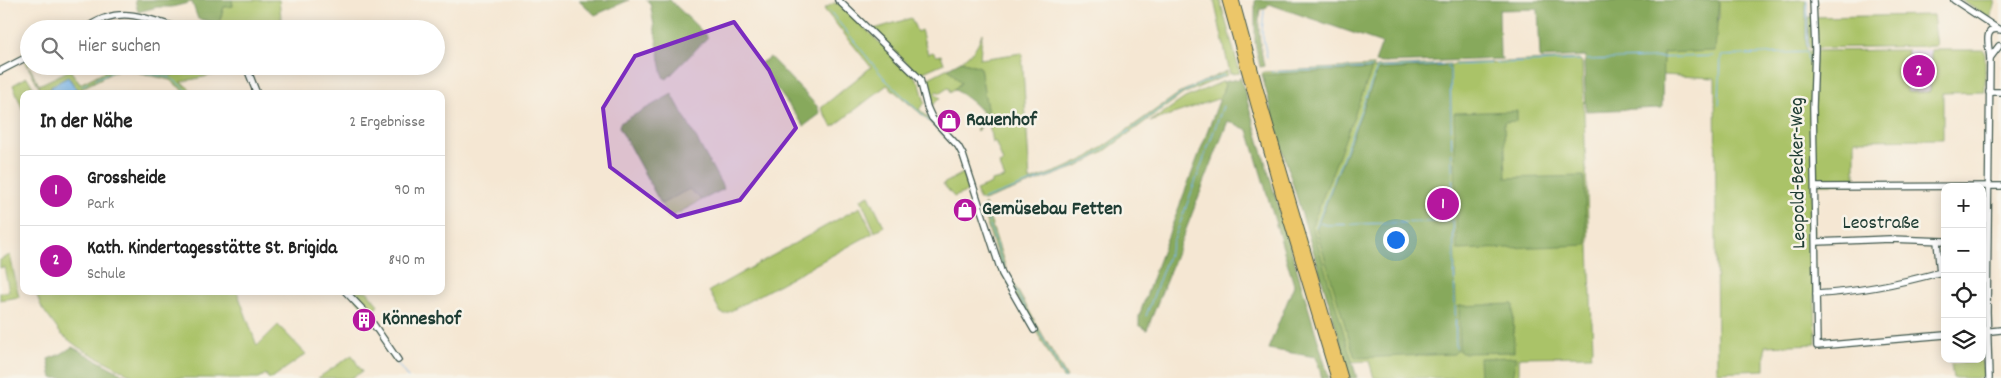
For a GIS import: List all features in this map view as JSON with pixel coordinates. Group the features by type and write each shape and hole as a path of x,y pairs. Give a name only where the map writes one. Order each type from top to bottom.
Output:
{"highway":[{"path":"1226,0 1284,207 1336,378"},
{"path":"1234,0 1266,119 1343,378"}],"street":[{"path":"838,0 920,79 927,107 932,118 958,146 963,155 1002,274 1034,330"},
{"name":"Leopold-Becker-Weg","path":"1813,0 1815,49 1813,107 1818,346 1941,335"},
{"path":"1954,0 1999,29"},
{"path":"101,20 124,14 155,20"},
{"path":"1984,20 1988,24 1990,31 1988,36 1990,58 1986,228"},
{"path":"1990,31 1999,29"},
{"path":"1989,42 2000,45 1990,58"},
{"path":"0,71 20,61"},
{"path":"250,75 255,90"},
{"path":"1989,92 2001,92"},
{"path":"1816,187 2001,186"},
{"name":"Leostraße","path":"1817,242 1890,239 1941,241"},
{"path":"1937,241 1941,262"},
{"path":"1816,294 1846,293 1894,285 1941,273"},
{"path":"1984,318 1985,273"},
{"path":"348,295 365,312 398,360"},
{"path":"1986,332 2001,330"},
{"path":"1986,350 1989,378"}],"highlighted area":[{"path":"734,22 769,70 796,128 740,200 677,217 610,167 603,108 635,56"}],"shaded area":[{"path":"1908,50 1931,50 1930,92 1907,92"}],"green space":[{"path":"135,0 232,0 233,6 224,7 220,20 198,19 192,2 138,12"},
{"path":"232,0 279,0 281,20 220,20 224,7 233,6"},
{"path":"579,0 629,0 595,15"},
{"path":"646,0 670,0 708,37 667,79 663,77 650,3"},
{"path":"1214,0 1220,0 1240,73 1230,74"},
{"path":"1255,0 1719,0 1715,51 1663,53 1662,108 1586,111 1584,64 1586,56 1540,58 1538,9 1499,10 1500,57 1503,59 1382,63 1375,62 1382,43 1269,4 1265,9 1260,9 1259,38 1264,66 1260,67 1255,43"},
{"path":"1719,0 1806,0 1806,51 1908,50 1907,92 1930,92 1931,50 1984,50 1985,52 1985,92 1943,93 1943,139 1855,140 1855,184 1812,184 1816,344 1765,346 1765,370 1717,372 1715,78 1662,75 1663,53 1719,20"},
{"path":"1961,0 1995,0 1990,19"},
{"path":"834,3 839,3 920,84 925,103 919,109 959,151 970,185 968,191 954,197 943,184 965,172 957,150 918,111 887,85 833,127 821,108 871,67 824,9"},
{"path":"1933,15 1937,46 1809,48 1808,17"},
{"path":"911,18 917,32 921,30 928,54 933,52 937,56 941,55 944,63 919,74 871,30"},
{"path":"982,33 980,59 1022,53 1030,181 1066,168 1089,157 1181,92 1227,71 1227,75 1183,94 1102,153 1079,166 983,201 979,199 976,190 991,184 991,181 1005,178 999,164 1003,162 995,141 992,143 980,67 961,61 974,49"},
{"path":"770,57 817,106 820,114 804,126 759,64"},
{"path":"1579,59 1582,62 1593,350 1590,351 1591,356 1519,357 1519,378 1374,378 1369,361 1349,362 1267,75 1262,75 1263,72 1374,66 1373,69 1377,67 1450,64 1453,66 1453,64"},
{"path":"961,61 980,67 988,114 986,122 977,131 976,129 982,123 983,114 974,104 954,89 961,83 948,68"},
{"path":"1450,66 1457,351 1454,354 1355,358 1316,229 1378,70"},
{"path":"948,68 961,83 950,92 948,88 940,93 937,91 935,93 940,98 931,107 925,83 927,79"},
{"path":"1372,69 1312,225 1357,378 1350,378 1262,75"},
{"path":"33,75 39,85 60,75 74,75 80,84 98,75 107,75 82,88 83,90 77,90 70,79 51,87 49,90 41,90"},
{"path":"150,75 212,75 181,82 191,90 183,90 170,80"},
{"path":"1240,76 1329,378 1322,378 1316,357 1268,349 1294,285 1248,130 1228,121 1147,330 1139,325 1139,316 1156,268 1225,85 1222,82 1239,79"},
{"path":"27,77 35,90 20,90 20,103 13,85"},
{"path":"1222,82 1225,85 1220,98 1150,122 1185,98"},
{"path":"672,94 724,189 702,200 689,189 661,204 619,127 620,123"},
{"path":"1517,111 1517,121 1504,122 1506,178 1584,176 1587,245 1457,250 1454,113"},
{"path":"689,189 702,200 669,218 661,204"},
{"path":"869,195 884,226 875,232 861,199"},
{"path":"985,204 1007,272 1067,378 1063,378 1003,273 982,209"},
{"path":"860,207 873,233 725,314 721,313 709,291"},
{"path":"10,255 19,297 0,300 0,293 9,291 4,267 0,268 0,260"},
{"path":"37,295 238,295 257,346 278,325 306,354 272,378 268,378 266,374 259,378 137,378 78,347 61,334 42,308"},
{"path":"352,295 370,295 378,305 371,315"},
{"path":"1513,304 1514,352 1462,353 1459,351 1459,306"},
{"path":"72,347 130,378 52,378 48,359"},
{"path":"352,355 362,372 351,378 318,378"},
{"path":"1516,357 1512,378 1480,378 1479,358"},
{"path":"1982,363 1985,378 1953,378 1951,364"}],"water":[{"path":"68,77 77,90 50,90 53,85"}],"waterway":[{"path":"1807,0 1807,47"},
{"path":"828,9 885,79 947,138"},
{"path":"1264,11 1262,32 1267,58"},
{"path":"1719,105 1721,56 1807,52 1808,63"},
{"path":"1587,60 1713,56"},
{"path":"1455,65 1580,60"},
{"path":"1378,68 1450,65"},
{"path":"1447,66 1450,70 1456,348"},
{"path":"1271,72 1372,68"},
{"path":"1316,227 1377,68"},
{"path":"81,86 104,75"},
{"path":"157,75 171,78 187,90"},
{"path":"981,200 1066,170 1090,159 1182,93 1224,75"},
{"path":"1146,316 1223,106"},
{"path":"966,174 969,185"},
{"path":"984,208 1005,272 1065,378"},
{"path":"1320,223 1326,225 1452,221"},
{"path":"397,363 408,378"}],"place":[{"name":"Kath. Kindertagesstätte St. Brigida","path":"1919,71"},
{"name":"Rauenhof","path":"949,121"},
{"name":"Grossheide","path":"1443,204"},
{"name":"Gemüsebau Fetten","path":"965,210"},
{"name":"Könneshof","path":"364,320"}]}
